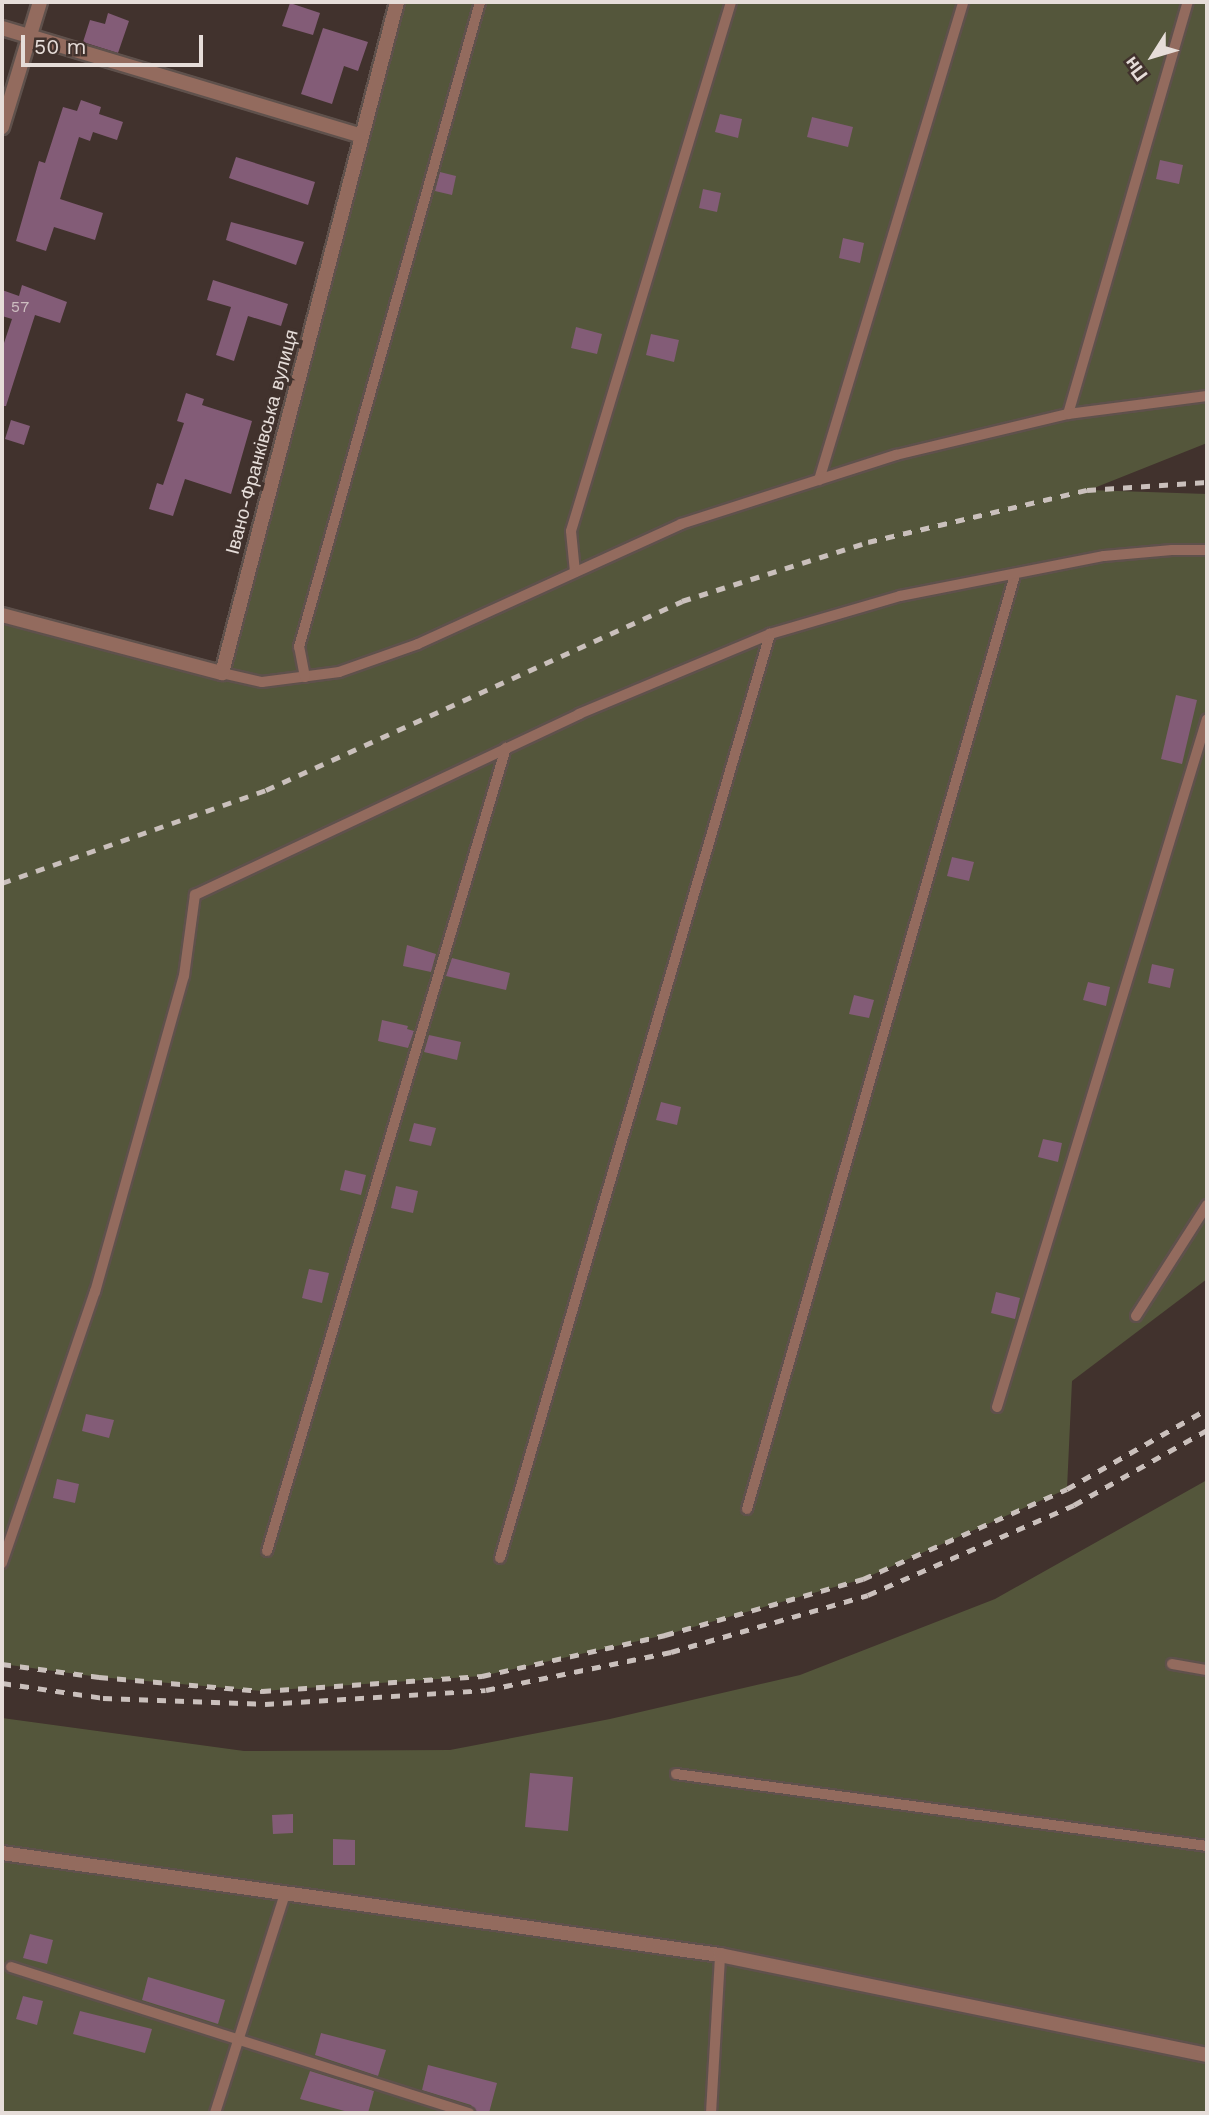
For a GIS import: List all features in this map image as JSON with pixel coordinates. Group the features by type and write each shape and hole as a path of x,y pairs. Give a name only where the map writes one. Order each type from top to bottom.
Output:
{"street":[{"path":"2,127 40,2"},
{"name":"Івано-Франківська вулиця","path":"222,673 397,2"},
{"path":"2,28 361,136"},
{"path":"2,615 222,673"},
{"path":"2,1853 720,1955 1207,2055"}],"lane":[{"path":"305,677 299,647 480,2"},
{"path":"575,572 571,531 731,2"},
{"path":"819,480 963,2"},
{"path":"1068,414 1188,2"},
{"path":"222,673 262,682 339,672 418,644 681,524 896,455 1068,414 1207,396"},
{"path":"2,1563 95,1292 184,976 195,895 506,748 770,634 900,596 1104,556 1207,550"},
{"path":"747,1509 1014,575"},
{"path":"500,1558 770,634"},
{"path":"997,1407 1207,719"},
{"path":"267,1552 506,748"},
{"path":"1136,1316 1207,1205"},
{"path":"1172,1664 1207,1670"},
{"path":"676,1774 1207,1846"},
{"path":"215,2113 285,1894"},
{"path":"711,2113 720,1955"},
{"path":"11,1967 469,2113"}],"green space":[{"path":"397,2 1207,2 1207,443 1089,490 1207,494 1207,1279 1072,1381 1067,1489 863,1579 665,1635 482,1676 262,1691 99,1677 2,1664 2,615 221,673"},
{"path":"1207,1480 1207,2113 2,2113 2,1718 244,1751 450,1750 610,1719 800,1675 995,1599"}],"building":[{"path":"290,3 320,13 313,35 282,26"},
{"path":"108,13 129,21 118,53 83,42 90,20 105,24"},
{"path":"323,28 368,42 358,71 344,66 332,104 301,94"},
{"path":"81,100 101,107 99,114 123,122 117,140 93,132 90,141 79,137 60,199 103,213 95,240 54,227 46,251 16,241 39,161 45,163 63,107 77,111"},
{"path":"720,114 742,119 738,138 715,132"},
{"path":"812,117 853,127 848,147 807,137"},
{"path":"236,157 315,182 308,205 229,178"},
{"path":"1160,160 1183,165 1179,184 1156,179"},
{"path":"440,172 456,176 452,195 435,191"},
{"path":"703,189 721,193 717,212 699,208"},
{"path":"231,222 304,242 296,265 226,240"},
{"path":"843,238 864,243 860,263 839,258"},
{"path":"213,280 288,304 281,326 248,316 234,361 216,355 231,307 207,300"},
{"path":"22,285 67,302 60,323 35,315 6,406 2,406 2,349 12,319 2,316 2,290 19,296"},
{"path":"576,327 602,334 597,354 571,348"},
{"path":"651,334 679,340 674,362 646,355"},
{"path":"186,393 204,399 202,405 252,421 231,494 185,479 173,516 149,509 157,483 163,485 184,423 177,421"},
{"path":"11,420 30,426 24,445 5,439"},
{"path":"1176,695 1197,700 1182,764 1161,759"},
{"path":"952,857 974,862 969,881 947,876"},
{"path":"407,945 436,954 431,972 403,966"},
{"path":"452,958 510,973 506,990 446,976"},
{"path":"1152,964 1174,969 1170,988 1148,983"},
{"path":"1088,982 1110,987 1106,1006 1083,1000"},
{"path":"854,995 874,1000 869,1018 849,1014"},
{"path":"382,1020 408,1026 407,1029 414,1031 408,1048 378,1041"},
{"path":"429,1035 461,1042 457,1060 424,1052"},
{"path":"661,1102 681,1107 677,1125 656,1120"},
{"path":"414,1123 436,1128 431,1146 409,1141"},
{"path":"1043,1139 1062,1143 1058,1162 1038,1157"},
{"path":"345,1170 366,1175 361,1195 340,1190"},
{"path":"396,1186 418,1191 413,1213 391,1208"},
{"path":"309,1269 329,1273 322,1303 302,1298"},
{"path":"996,1292 1020,1298 1015,1319 991,1313"},
{"path":"86,1414 114,1420 109,1438 82,1431"},
{"path":"57,1479 79,1484 75,1503 53,1498"},
{"path":"530,1773 573,1777 568,1831 525,1827"},
{"path":"293,1814 293,1833 273,1834 272,1815"},
{"path":"333,1839 355,1840 355,1865 333,1865"},
{"path":"30,1934 53,1940 47,1964 23,1958"},
{"path":"148,1977 225,2000 218,2024 142,2000"},
{"path":"23,1996 43,2001 37,2025 16,2019"},
{"path":"80,2011 152,2029 145,2053 73,2034"},
{"path":"321,2033 386,2050 378,2076 315,2055"},
{"path":"428,2065 497,2083 489,2113 477,2113 471,2105 422,2090"},
{"path":"310,2071 374,2091 368,2113 352,2113 300,2099"}],"railway":[{"path":"2,883 266,790 682,601 868,542 1087,490 1207,482"},
{"path":"2,1664 99,1677 262,1691 482,1676 665,1635 863,1579 1067,1489 1207,1409"},
{"path":"2,1683 103,1698 265,1704 486,1690 671,1652 868,1595 1074,1505 1207,1430"}]}
